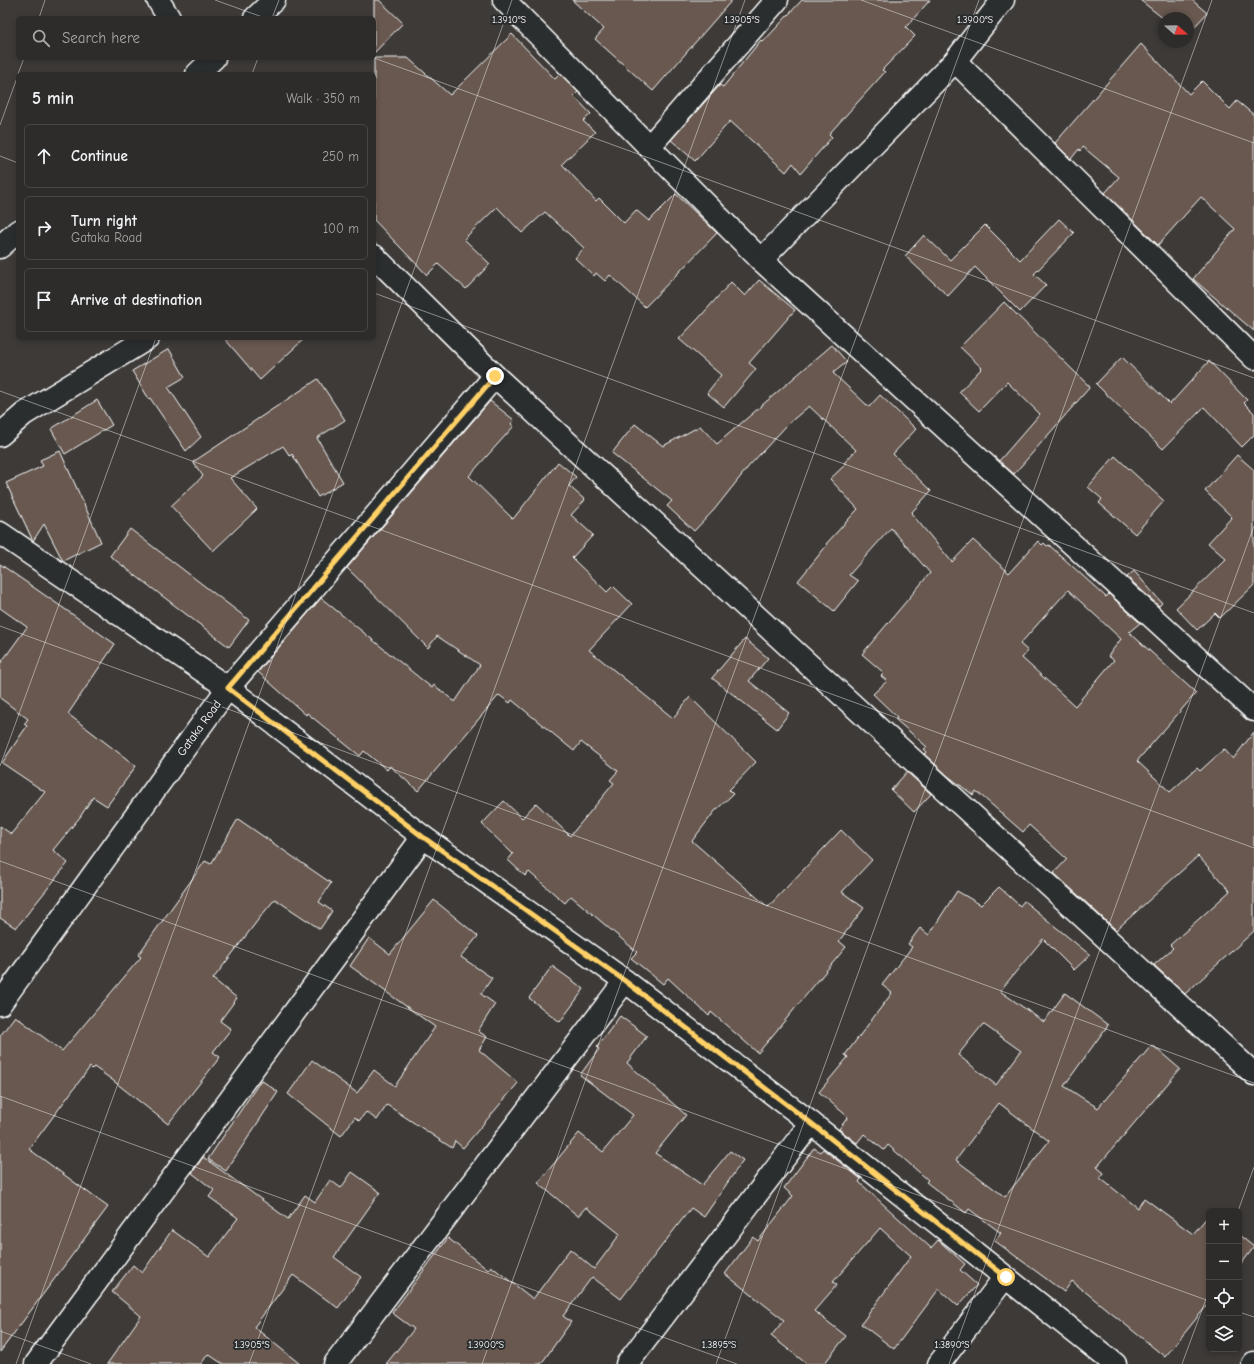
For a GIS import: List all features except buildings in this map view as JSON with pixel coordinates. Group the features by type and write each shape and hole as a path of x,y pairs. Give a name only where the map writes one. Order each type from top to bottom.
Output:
{"street":[{"path":"158,0 168,16"},
{"path":"257,16 274,0"},
{"path":"504,0 761,260 1254,710"},
{"path":"649,147 777,0"},
{"path":"761,260 955,61 1003,0"},
{"path":"955,61 1254,358"},
{"path":"0,247 16,233"},
{"path":"376,258 495,376 1254,1074"},
{"path":"0,435 24,414 145,340"},
{"name":"Gataka Road","path":"0,1004 228,688 495,376"},
{"path":"0,534 228,688 423,837 625,981 811,1123 1115,1364"},
{"path":"36,1364 423,837"},
{"path":"335,1364 625,981"},
{"path":"627,1364 811,1123"},
{"path":"939,1364 1006,1277"}],"route":[{"path":"495,376 228,688 423,837 625,981 811,1123 1006,1277"}]}
